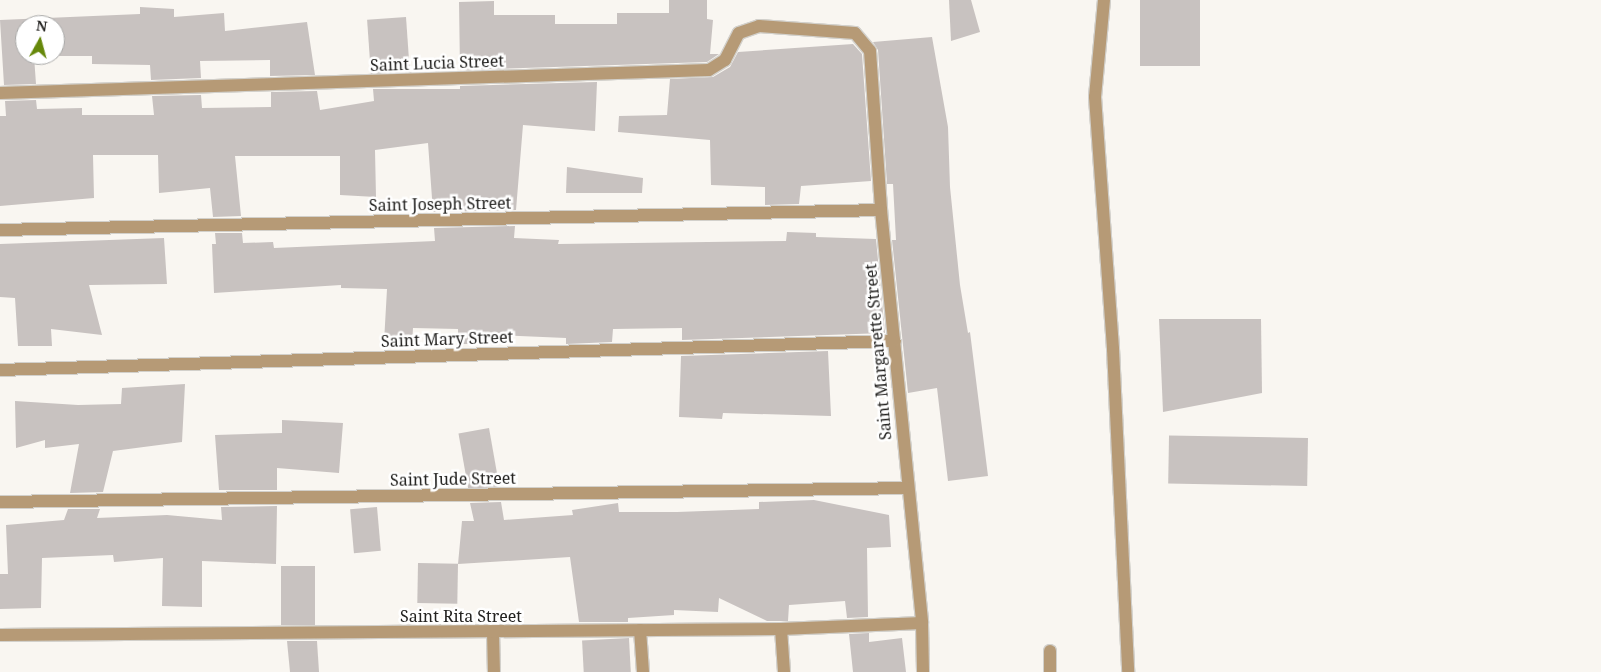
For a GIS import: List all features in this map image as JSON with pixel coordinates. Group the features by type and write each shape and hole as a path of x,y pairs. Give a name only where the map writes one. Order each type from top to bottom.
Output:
{"street":[{"path":"1104,0 1095,97 1115,388 1128,672"},
{"name":"Saint Lucia Street","path":"0,93 710,70 725,60 739,33 759,26 854,33"},
{"name":"Saint Margarette Street","path":"854,33 870,51 881,210 895,341 907,488 922,624 924,672"},
{"name":"Saint Joseph Street","path":"0,230 881,210"},
{"name":"Saint Mary Street","path":"0,370 895,341"},
{"name":"Saint Jude Street","path":"0,502 907,488"},
{"name":"Saint Rita Street","path":"0,635 781,629 922,624"},
{"path":"781,629 784,672"},
{"path":"640,630 643,672"},
{"path":"493,632 494,672"},
{"path":"1050,651 1050,672"}],"building":[{"path":"669,0 707,0 707,19 713,20 710,54 719,54 707,62 460,70 459,2 494,1 494,15 555,15 555,24 617,24 617,13 669,13"},
{"path":"949,0 971,0 980,32 951,41"},
{"path":"1140,0 1200,0 1200,66 1140,66"},
{"path":"140,7 174,9 174,17 224,13 225,31 307,22 315,75 270,76 270,60 200,61 201,78 151,80 150,65 92,64 92,56 65,56 65,17 140,14"},
{"path":"406,17 410,72 371,75 367,20"},
{"path":"15,19 15,65 35,65 36,84 4,85 0,20"},
{"path":"932,37 948,127 950,187 960,285 968,333 970,332 988,476 948,481 937,388 908,393 892,240 896,240 893,184 887,184 878,50 873,42"},
{"path":"853,44 862,54 871,181 801,186 799,204 765,205 765,187 711,185 710,140 618,132 619,116 667,115 670,79 713,77 730,67 738,52"},
{"path":"597,82 595,131 523,125 516,210 433,212 428,143 375,150 376,197 340,195 340,156 235,156 241,216 213,217 210,188 159,193 158,155 93,155 94,198 0,206 0,116 6,116 5,101 36,100 37,109 82,108 82,115 154,115 152,96 201,95 202,108 271,107 271,92 317,91 320,110 374,101 373,89 460,89 460,86"},
{"path":"567,167 643,178 642,193 566,193"},
{"path":"515,226 514,238 559,240 558,244 786,241 787,232 816,233 816,237 876,239 885,333 682,340 682,328 613,329 612,342 566,344 566,338 493,335 493,344 458,344 458,329 413,328 412,344 384,342 387,289 341,288 341,285 214,293 212,244 216,244 215,233 242,233 243,243 273,242 274,248 435,241 434,228"},
{"path":"164,238 167,284 89,285 102,335 51,329 52,346 18,346 15,298 0,297 0,244"},
{"path":"1159,319 1261,319 1262,393 1163,412"},
{"path":"828,351 831,416 723,413 722,419 679,417 681,356"},
{"path":"185,384 182,442 113,451 103,492 70,493 79,444 45,448 45,440 16,448 15,401 78,405 121,404 122,388"},
{"path":"282,420 343,423 339,473 277,468 277,490 219,490 215,435 282,433"},
{"path":"489,428 499,486 469,491 458,433"},
{"path":"1169,436 1308,438 1307,486 1168,484"},
{"path":"814,500 889,515 891,547 867,548 868,617 847,618 845,601 789,605 788,621 767,621 719,598 718,612 674,610 674,615 628,618 628,622 579,622 570,557 458,564 462,521 474,521 470,503 501,502 504,520 573,515 572,510 618,503 619,512 677,512 759,509 759,502"},
{"path":"277,506 276,564 202,561 202,607 162,606 163,558 114,562 113,555 42,558 41,608 0,609 0,574 8,574 6,525 64,520 68,509 100,509 97,518 167,515 222,520 221,507"},
{"path":"377,507 381,551 354,553 350,509"},
{"path":"418,563 458,564 457,604 417,603"},
{"path":"281,566 315,566 315,625 281,625"},
{"path":"869,633 869,642 902,638 906,672 853,672 849,634"},
{"path":"629,638 631,672 584,672 582,640"},
{"path":"287,641 317,641 319,672 290,672"}]}
